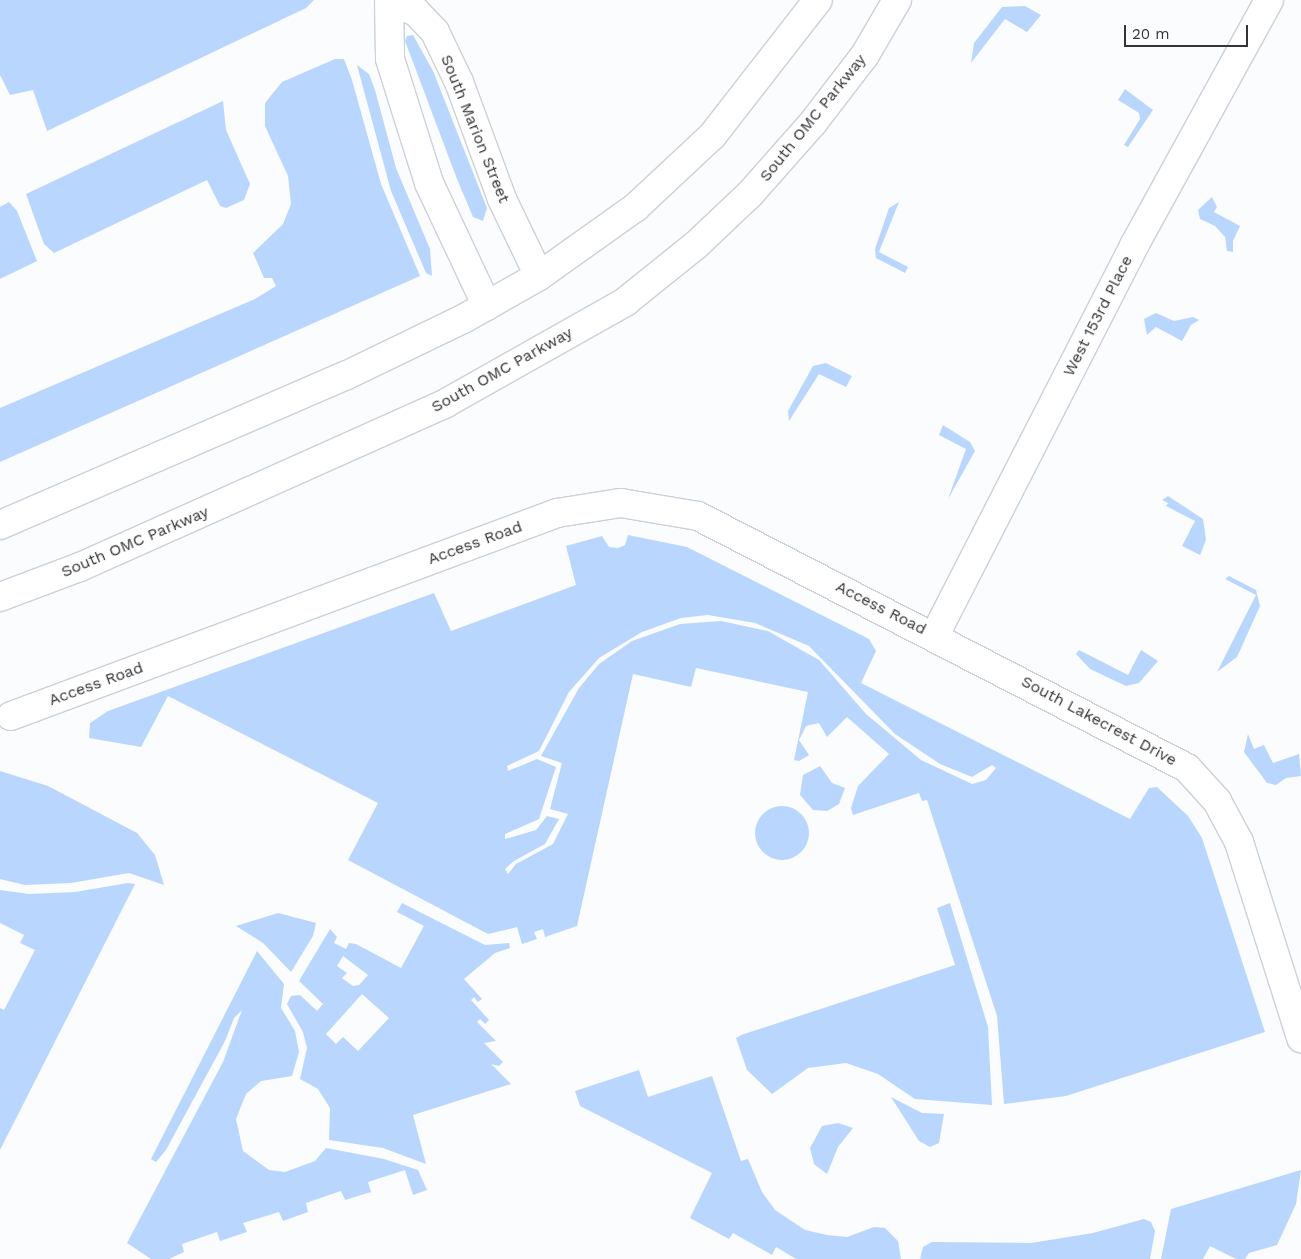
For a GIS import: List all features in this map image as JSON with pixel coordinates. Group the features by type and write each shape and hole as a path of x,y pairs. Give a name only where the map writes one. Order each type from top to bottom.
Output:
{"street":[{"path":"0,525 345,376 487,306 539,276 636,207 712,136 818,0"},
{"name":"South OMC Parkway","path":"0,597 89,563 446,403 624,302 696,245 750,194 812,124 866,55 897,0"},
{"name":"West 153rd Place","path":"935,635 1135,244 1269,0"},
{"name":"South Marion Street","path":"487,306 426,173 390,59 387,30 389,1 415,11 435,32 459,82 502,199 539,276"},
{"name":"Access Road","path":"11,716 557,513 621,503 698,516 935,635"},
{"name":"South Lakecrest Drive","path":"935,635 1157,750 1187,768 1218,801 1239,842 1301,1038"}],"shaded area":[{"path":"0,0 314,0 306,8 47,131 33,90 10,95 0,75"},
{"path":"1025,6 1041,15 1027,32 1005,19 971,63 974,43 1002,7"},
{"path":"413,35 433,71 487,208 483,221 473,217 405,41 407,36"},
{"path":"335,59 344,59 352,80 381,184 420,276 0,462 0,408 255,299 276,286 272,278 264,278 253,253 283,224 291,204 288,176 265,126 265,103 282,82"},
{"path":"357,65 369,74 375,90 396,168 430,249 432,276 426,273 391,191"},
{"path":"1125,89 1153,110 1128,147 1124,145 1140,119 1139,113 1118,100"},
{"path":"223,101 226,130 250,184 244,200 226,208 220,206 207,180 54,253 44,244 26,194"},
{"path":"1212,197 1217,207 1214,212 1240,226 1233,241 1233,252 1227,251 1225,237 1215,226 1200,219 1198,210"},
{"path":"9,202 17,211 37,261 0,279 0,207"},
{"path":"899,202 879,252 908,267 905,273 876,258 875,249 889,208"},
{"path":"1156,313 1174,321 1193,317 1199,320 1191,325 1182,341 1156,327 1147,335 1144,319"},
{"path":"826,363 852,376 846,387 819,374 789,421 788,411 813,366"},
{"path":"943,425 970,442 975,451 948,499 966,449 939,435"},
{"path":"1168,496 1203,519 1206,540 1200,555 1182,546 1195,521 1166,506 1168,503 1162,500"},
{"path":"628,535 687,547 869,639 876,651 861,683 1130,819 1149,788 1157,787 1188,816 1202,838 1265,1032 1066,1096 1004,1104 997,1016 927,800 922,801 919,793 853,815 851,808 858,786 889,754 847,717 827,737 819,723 806,726 799,740 809,755 799,761 794,760 808,692 696,668 691,687 633,674 577,926 545,937 543,929 534,932 537,939 522,944 517,927 488,934 348,860 378,803 168,696 141,747 89,738 90,723 108,711 434,593 451,631 576,585 566,546 602,536 609,547 618,548 625,545","holes":["708,615 755,623 809,646 895,734 940,764 972,777 992,765 996,768 986,780 972,784 921,760 866,714 819,660 768,631 721,621 680,624 632,641 599,664 579,688 541,756 562,763 550,809 568,814 553,844 516,864 508,874 505,869 514,861 545,844 559,819 547,816 536,830 505,839 505,834 539,819 556,767 537,759 508,771 507,766 539,751 569,692 599,658 642,632 681,618"]},
{"path":"1229,576 1256,590 1260,606 1237,657 1217,672 1256,595 1225,579"},
{"path":"1079,650 1128,675 1141,650 1158,661 1139,683 1126,686 1090,669 1076,654"},
{"path":"1248,734 1254,749 1264,745 1273,763 1299,754 1301,776 1286,778 1276,785 1267,783 1244,752"},
{"path":"820,766 832,783 845,788 839,804 827,811 813,810 800,795 803,775"},
{"path":"0,771 48,786 137,833 155,855 164,885 129,873 71,883 25,885 0,879"},
{"path":"782,806 792,808 801,814 807,823 809,833 807,843 801,852 792,858 782,860 772,858 763,852 757,843 755,833 757,823 763,814 772,808"},
{"path":"128,883 135,884 0,1150 0,1008 4,1010 35,950 20,943 24,935 0,923 0,890 29,894 75,892"},
{"path":"402,903 485,945 509,943 510,948 495,953 464,979 482,999 478,1002 474,997 471,1000 489,1020 485,1024 480,1019 477,1022 496,1041 484,1043 503,1062 499,1066 491,1064 511,1084 413,1115 426,1164 383,1148 329,1140 330,1108 318,1089 300,1079 307,1048 303,1032 287,1004 291,996 300,995 317,1011 323,1004 299,981 330,929 337,937 334,943 346,949 349,943 356,944 401,968 424,926 397,912","holes":["343,956 368,975 359,985 353,986 342,978 347,973 337,966","362,994 389,1018 358,1051 343,1037 336,1044 326,1034"]},
{"path":"950,903 988,1027 992,1105 915,1099 878,1074 846,1063 808,1068 772,1094 747,1070 736,1038 741,1035 955,965 937,908"},
{"path":"278,913 316,923 313,936 291,972 263,943 236,926"},
{"path":"257,951 284,984 281,1008 295,1031 299,1052 292,1076 261,1081 246,1094 236,1119 243,1151 269,1170 285,1172 315,1161 326,1148 384,1159 418,1170 427,1190 413,1195 405,1170 368,1182 371,1192 345,1200 341,1191 306,1203 308,1212 283,1221 279,1212 243,1223 247,1232 220,1241 217,1232 182,1244 184,1252 169,1259 151,1259 127,1243 223,1062 242,1010 234,1018 225,1041 166,1150 156,1162 151,1159"},
{"path":"639,1070 648,1097 712,1076 741,1161 748,1159 762,1192 775,1210 805,1230 827,1235 847,1237 874,1227 885,1228 898,1241 901,1259 796,1259 776,1247 772,1255 733,1233 729,1239 690,1218 712,1173 580,1106 575,1091"},
{"path":"891,1097 922,1113 944,1114 939,1143 930,1147 919,1141"},
{"path":"838,1123 853,1128 838,1147 827,1174 814,1164 810,1148 822,1126"},
{"path":"1301,1170 1296,1204 1277,1245 1249,1253 1245,1259 1236,1259 1210,1246 1203,1259 1161,1259 1171,1209"},
{"path":"1144,1219 1151,1222 1155,1231 1150,1259 920,1259 923,1247 932,1242 1031,1243 1093,1233"}]}
